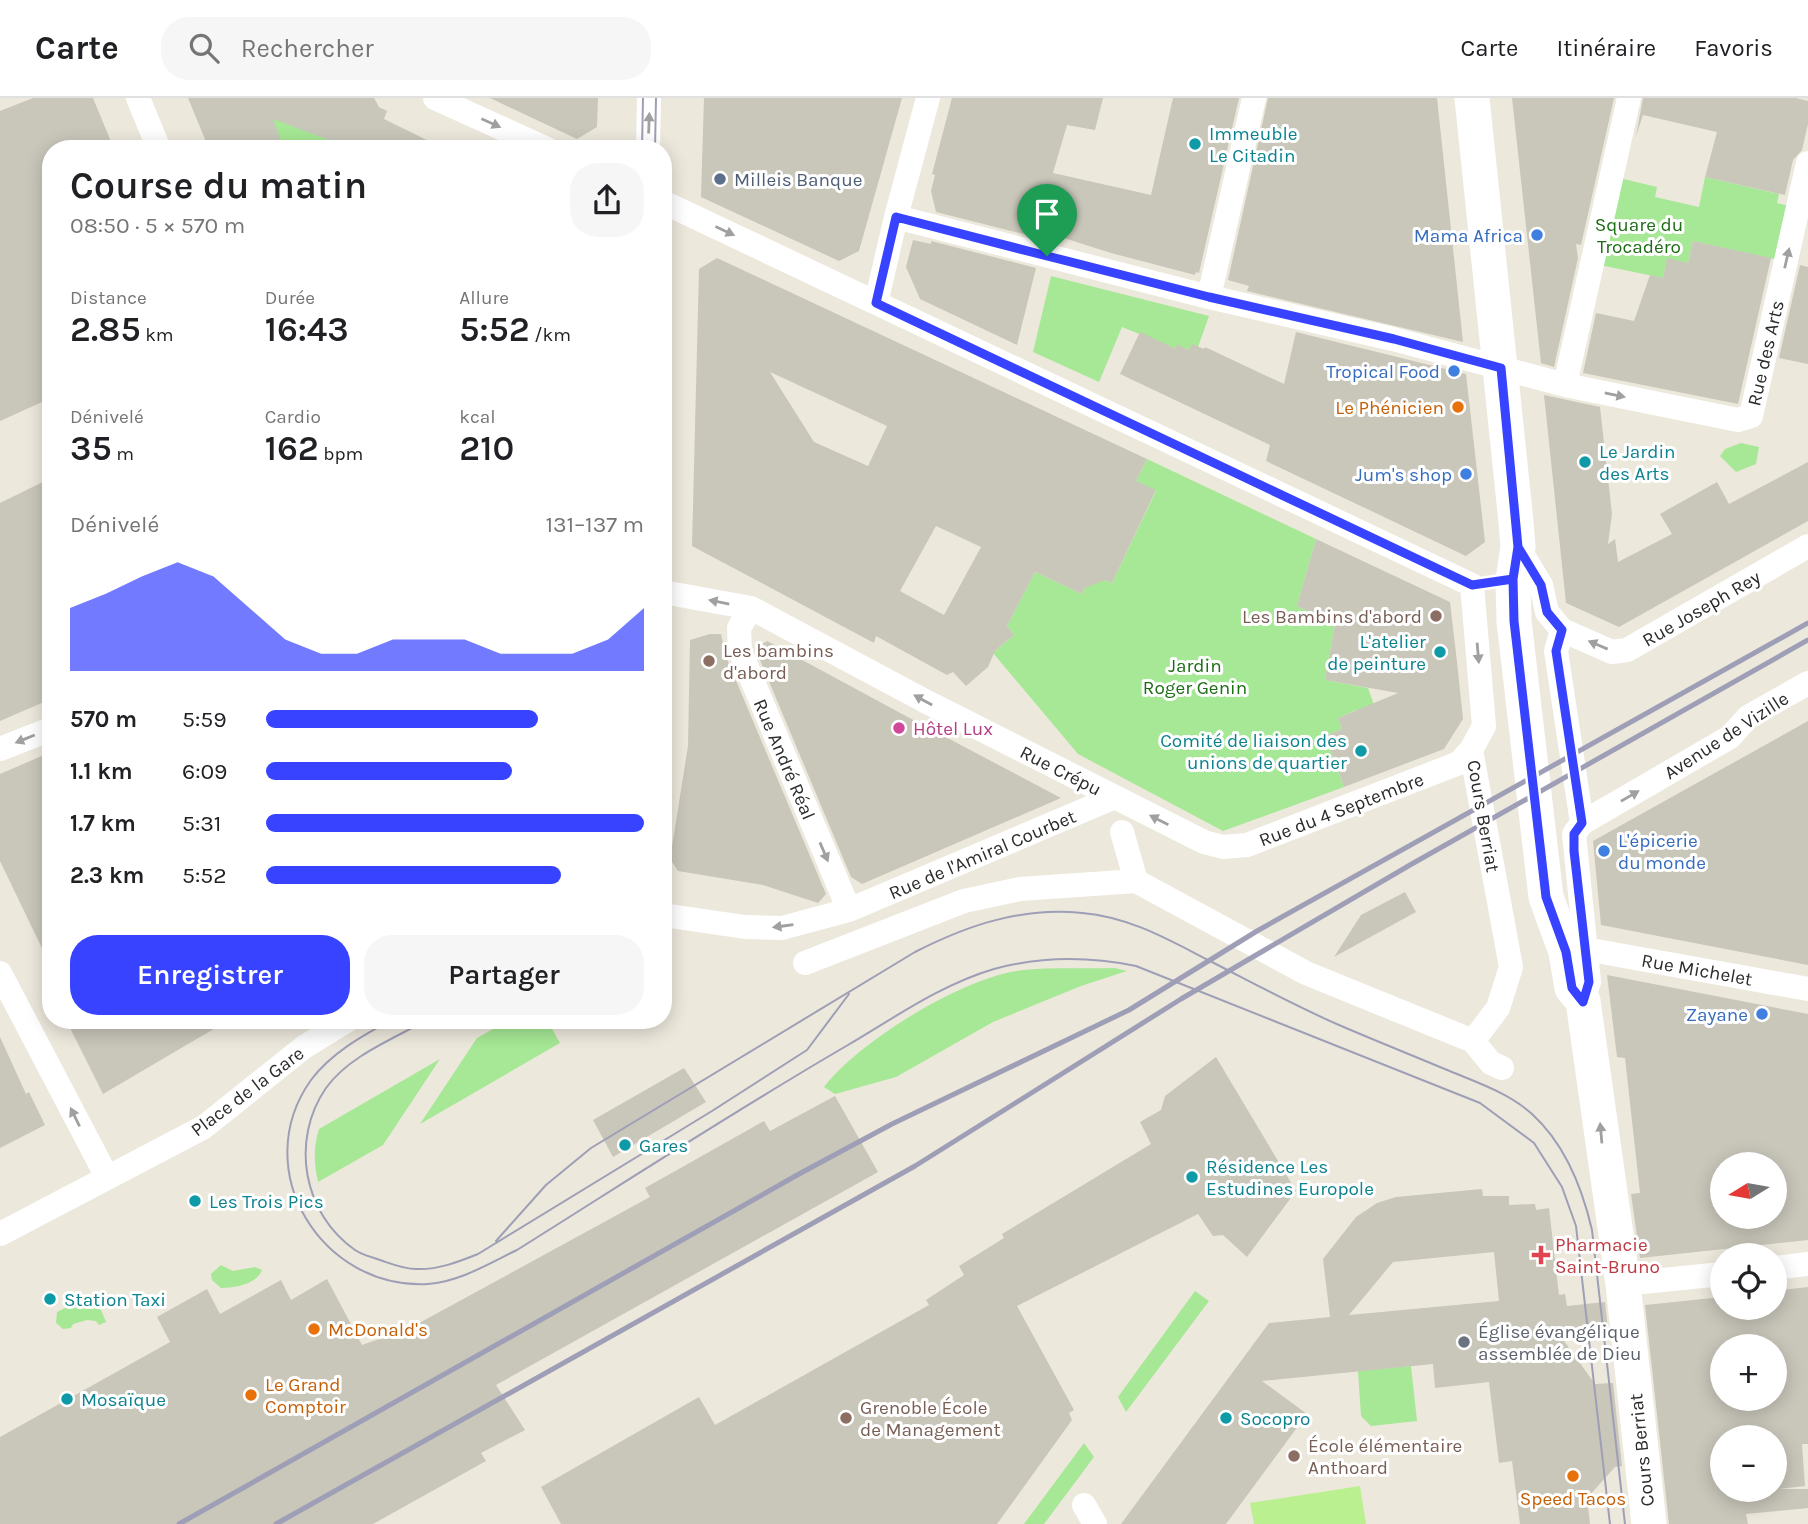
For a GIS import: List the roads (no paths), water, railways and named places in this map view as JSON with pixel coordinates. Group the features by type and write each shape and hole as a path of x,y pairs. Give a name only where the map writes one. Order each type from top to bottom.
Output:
{"street":[{"path":"138,98 155,140"},
{"path":"435,98 527,140"},
{"path":"648,140 649,98"},
{"path":"876,303 928,98"},
{"path":"1209,297 1254,98"},
{"name":"Cours Berriat","path":"1472,98 1501,368 1516,563 1514,621 1546,897 1566,952 1572,988 1583,1002"},
{"path":"1565,385 1629,98"},
{"name":"Rue des Arts","path":"896,217 1209,297 1394,339 1565,385 1738,421 1751,416 1808,163"},
{"path":"672,206 1472,585 1516,563 1541,585 1547,612 1562,630"},
{"name":"Rue Joseph Rey","path":"1562,630 1612,652 1627,650 1808,546"},
{"name":"Cours Berriat","path":"1472,585 1485,726 1471,750 1511,967 1498,1008 1473,1041"},
{"name":"Rue Crépu","path":"672,594 751,608 1204,842"},
{"name":"Rue André Réal","path":"751,608 739,628 740,651 849,910"},
{"name":"Cours Berriat","path":"1562,630 1556,651 1578,829 1589,982 1583,1002 1623,1284 1649,1524"},
{"name":"Avenue de Vizille","path":"1578,829 1730,737 1748,717 1808,683"},
{"path":"0,749 42,733"},
{"name":"Rue du 4 Septembre","path":"1204,842 1223,847 1247,845 1459,762 1471,750"},
{"name":"Rue de l'Amiral Courbet","path":"849,910 1115,797"},
{"path":"1122,832 1136,881"},
{"path":"805,963 964,901 1020,889 1136,881 1306,973 1473,1041 1491,1063 1502,1068"},
{"path":"672,916 745,927 782,928 849,910"},
{"name":"Rue Michelet","path":"1586,949 1808,989"},
{"path":"0,973 107,1177"},
{"name":"Place de la Gare","path":"0,1234 204,1127 304,1047 333,1029"},
{"path":"1787,1266 1808,1264"},
{"path":"1623,1284 1710,1275"}],"tram line":[{"path":"642,140 643,98"},
{"path":"655,140 656,98"},
{"path":"496,1241 546,1185 591,1148 915,952 975,926 1016,916 1059,912 1116,919 1164,938 1323,1018 1494,1090 1523,1107 1544,1126 1571,1167 1592,1230 1625,1524"},
{"path":"375,1029 337,1053 311,1080 293,1115 287,1151 292,1186 306,1218 328,1246 356,1267 390,1281 428,1284 463,1276 517,1250 764,1095 901,1013 956,983 1012,965 1082,959 1136,966 1480,1103 1534,1143 1562,1187 1576,1226 1610,1524"},
{"path":"410,1029 359,1057 326,1088 315,1108 308,1130 306,1153 313,1197 323,1217 337,1235 361,1253 398,1266 424,1269 455,1263 478,1254 807,1050 849,994"}],"railway":[{"path":"179,1524 799,1174 892,1124 1129,1010 1257,931 1808,623"},
{"path":"276,1524 915,1166 1181,999 1410,865 1808,640"}],"place":[{"name":"Immeuble Le Citadin","path":"1195,144"},
{"name":"Milleis Banque","path":"720,179"},
{"name":"Mama Africa","path":"1537,235"},
{"name":"Tropical Food","path":"1454,371"},
{"name":"Le Phénicien","path":"1458,407"},
{"name":"Le Jardin des Arts","path":"1585,462"},
{"name":"Jum's shop","path":"1466,474"},
{"name":"Les Bambins d'abord","path":"1436,616"},
{"name":"L'atelier de peinture","path":"1440,652"},
{"name":"Les bambins d'abord","path":"709,661"},
{"name":"Hôtel Lux","path":"899,728"},
{"name":"Comité de liaison des unions de quartier","path":"1361,751"},
{"name":"L'épicerie du monde","path":"1604,851"},
{"name":"Zayane","path":"1762,1014"},
{"name":"Gares","path":"625,1145"},
{"name":"Résidence Les Estudines Europole","path":"1192,1177"},
{"name":"Les Trois Pics","path":"195,1201"},
{"name":"Pharmacie Saint-Bruno","path":"1541,1255"},
{"name":"Station Taxi","path":"50,1299"},
{"name":"McDonald's","path":"314,1329"},
{"name":"Église évangélique assemblée de Dieu","path":"1464,1342"},
{"name":"Le Grand Comptoir","path":"251,1395"},
{"name":"Mosaïque","path":"67,1399"},
{"name":"Grenoble École de Management","path":"846,1418"},
{"name":"Socopro","path":"1226,1418"},
{"name":"École élémentaire Anthoard","path":"1294,1456"},
{"name":"Speed Tacos","path":"1573,1476"}],"park label":[{"name":"Square du Trocadéro","path":"1639,235"},
{"name":"Jardin Roger Genin","path":"1195,676"}]}
